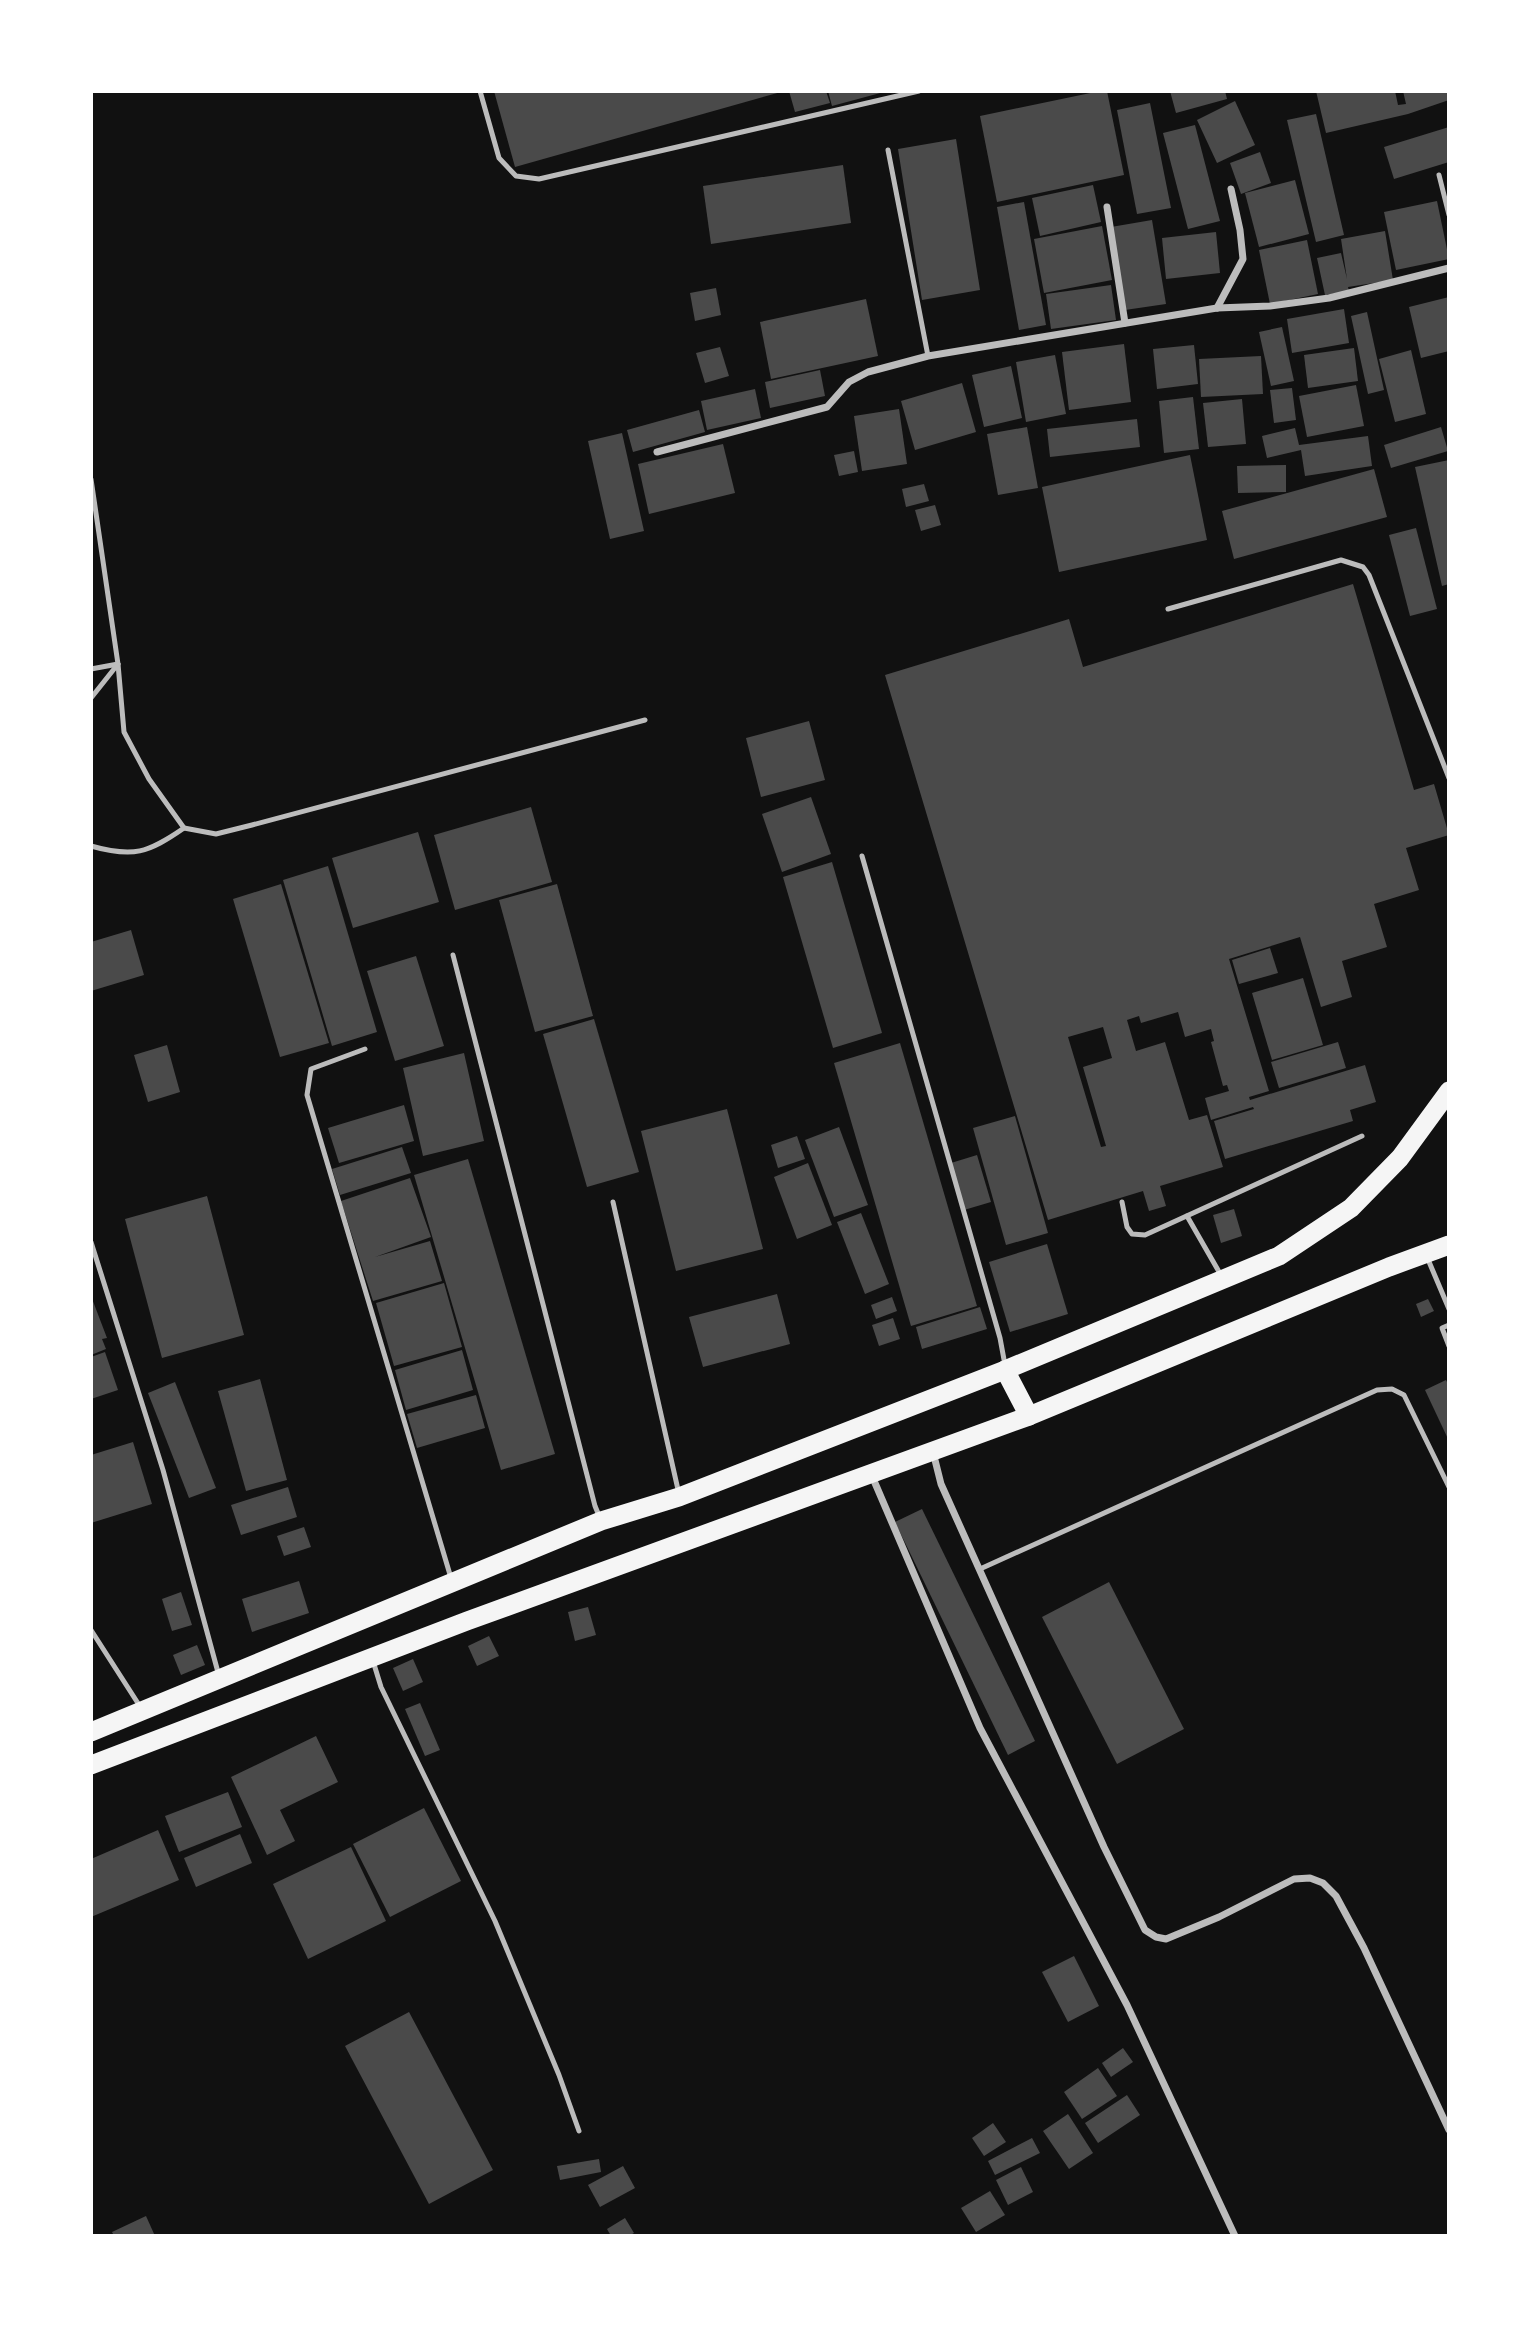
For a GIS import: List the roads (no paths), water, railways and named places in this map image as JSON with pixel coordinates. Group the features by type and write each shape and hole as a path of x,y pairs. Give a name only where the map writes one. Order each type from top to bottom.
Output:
{"highway":[{"path":"91,1732 601,1521 679,1497 1005,1370 1279,1256 1351,1208 1400,1158 1449,1091"},
{"path":"91,1765 467,1620 1029,1416 1449,1245"},
{"path":"1005,1370 1029,1416"}],"street":[{"path":"1217,308 1242,258 1240,230 1231,189"},
{"path":"1107,207 1125,323"},
{"path":"657,452 827,407 849,382 858,377 928,356 1217,308 1270,306 1329,298 1449,268"},
{"path":"933,1451 941,1484 1104,1847 1145,1930 1156,1937 1166,1939 1219,1917 1294,1879 1310,1878 1323,1883 1336,1896 1364,1948 1449,2130"},
{"path":"871,1473 980,1728 1127,2005 1236,2236"}],"lane":[{"path":"480,91 499,158 516,176 539,179 919,91"},
{"path":"888,150 928,356"},
{"path":"1439,175 1449,215"},
{"path":"91,479 118,664 124,732 149,779 184,828 216,834 645,720"},
{"path":"1168,609 1341,560 1363,567 1369,575 1449,778"},
{"path":"91,669 118,664"},
{"path":"91,698 118,664"},
{"path":"91,846 113,852 140,852 159,846 184,828"},
{"path":"862,856 1000,1338 1005,1370"},
{"path":"453,955 601,1521"},
{"path":"365,1049 311,1069 307,1095 453,1583"},
{"path":"1122,1202 1127,1227 1132,1234 1138,1236 1362,1136"},
{"path":"613,1202 679,1497"},
{"path":"1187,1216 1224,1279"},
{"path":"91,1242 163,1470 220,1679"},
{"path":"1426,1254 1449,1309"},
{"path":"1449,1325 1442,1328 1449,1346"},
{"path":"980,1569 1377,1390 1392,1389 1404,1395 1449,1487"},
{"path":"91,1630 143,1710"},
{"path":"372,1658 381,1687 495,1921 579,2131"}]}
